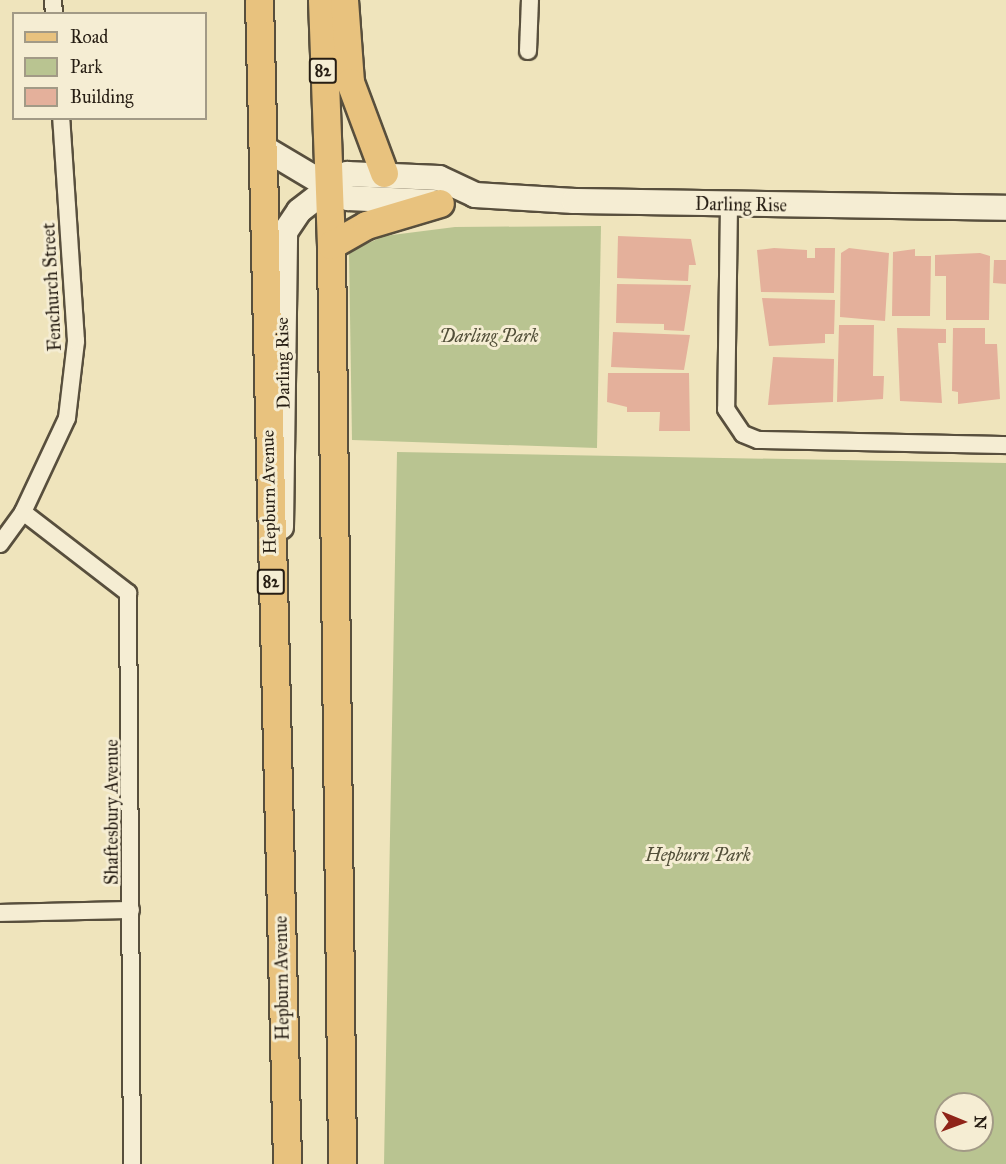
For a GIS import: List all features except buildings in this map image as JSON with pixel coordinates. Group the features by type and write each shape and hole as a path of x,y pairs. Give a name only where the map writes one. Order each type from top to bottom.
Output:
{"main road":[{"name":"Hepburn Avenue","path":"259,0 264,148 270,552 287,1164"},
{"name":"82","path":"322,0 326,188 331,245 342,1164"},
{"path":"344,0 350,82 384,173"},
{"path":"331,245 366,225 440,203"}],"street":[{"path":"528,51 530,0"},
{"name":"Fenchurch Street","path":"0,544 23,512 67,417 76,340 61,120"},
{"name":"Darling Rise","path":"264,148 326,188 348,198 440,203 475,195 729,205 1006,208"},
{"name":"Darling Rise","path":"270,552 281,533 285,484 280,264 285,232 299,211 346,174 384,173 439,178 475,195"},
{"path":"729,205 725,391 732,423 743,434 758,440 1006,445"},
{"name":"Shaftesbury Avenue","path":"23,512 128,593 132,1164"},
{"path":"0,913 131,910"}],"green space":[{"name":"Darling Park","path":"601,226 597,448 352,440 349,252 384,236 455,227"},
{"name":"Hepburn Park","path":"397,452 1006,463 1006,1164 384,1164"}]}
